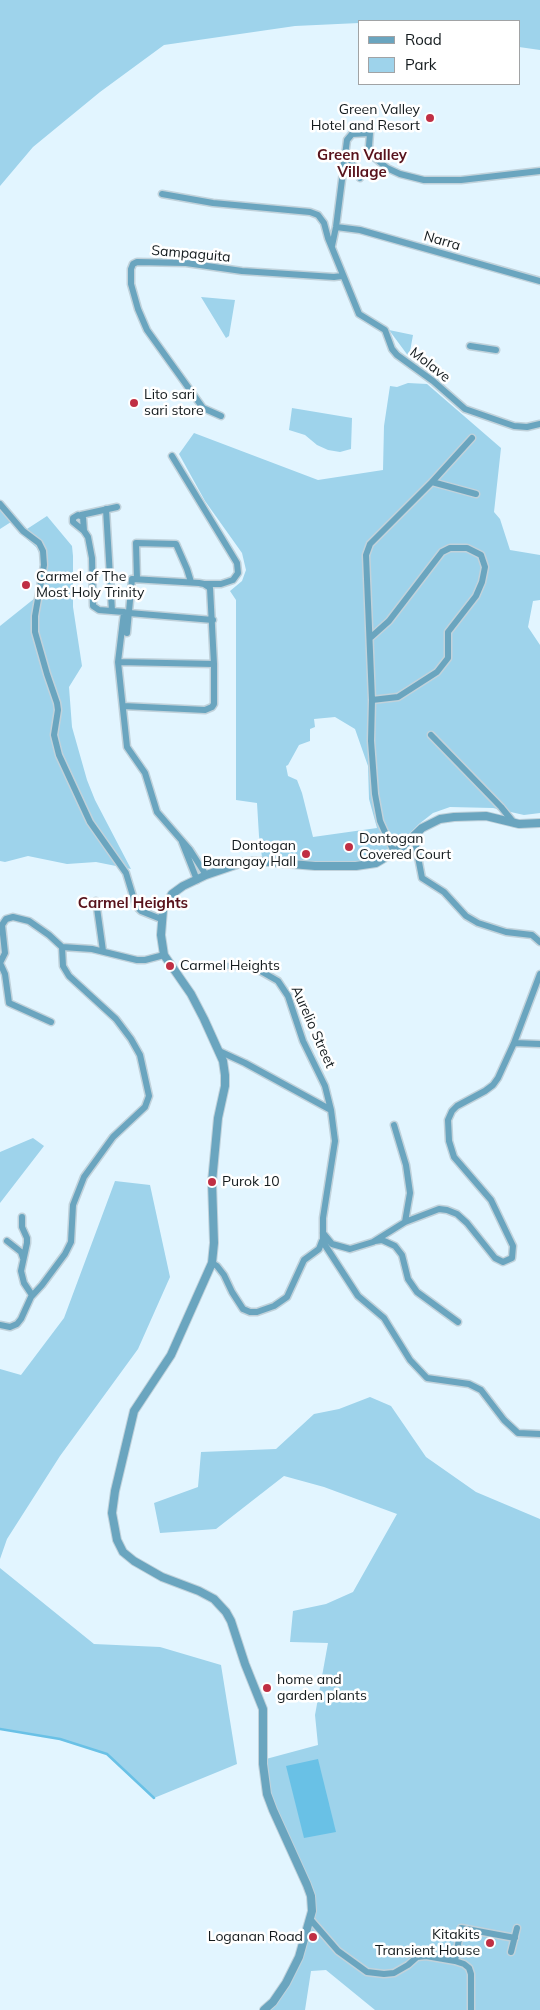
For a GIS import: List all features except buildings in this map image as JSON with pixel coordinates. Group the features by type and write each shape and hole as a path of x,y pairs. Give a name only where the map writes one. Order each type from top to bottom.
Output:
{"street":[{"path":"330,238 336,227 349,136 356,133 370,133 369,146 374,157 387,168 400,174 424,180 461,180 540,171"},
{"path":"346,152 360,178"},
{"path":"162,194 213,203 314,213 324,223 330,238"},
{"name":"Narra","path":"336,227 360,230 540,281"},
{"name":"Molave","path":"330,238 342,276 359,314 385,330 392,349 397,355 433,381 465,409 514,426 527,427 540,424"},
{"name":"Sampaguita","path":"221,416 203,408 147,330 131,284 130,276 134,264 137,262 186,263 242,271 342,276"},
{"path":"470,346 496,350"},
{"path":"394,852 380,820 375,794 371,742 372,700 366,555 370,544 432,482 472,438"},
{"path":"120,662 130,613 129,598 132,579 221,584 233,580 238,573 237,563 172,456"},
{"path":"432,482 476,494"},
{"path":"0,504 24,531 39,543 43,551 44,564 35,616 35,632 57,703 58,710 54,735 60,755 90,822 126,873 136,906 141,911 161,919"},
{"path":"84,530 75,525 72,520 75,516 117,507"},
{"path":"106,509 112,611"},
{"path":"81,515 92,558 93,606 96,609 124,612 120,662 123,725 127,747 145,773 157,812 181,839 206,874"},
{"path":"137,579 136,543 176,544 191,582"},
{"path":"370,638 389,622 442,552 450,548 467,548 481,554 485,567 482,582 476,596 448,632 448,658 437,672 398,697 372,700"},
{"path":"123,706 209,709 214,704 212,591 204,584"},
{"path":"130,613 213,620"},
{"path":"120,662 214,664"},
{"path":"431,735 501,807 514,823"},
{"path":"264,2010 273,2002 286,1983 299,1957 310,1920 311,1896 272,1810 267,1794 263,1764 263,1709 226,1612 214,1599 199,1590 162,1577 134,1562 123,1552 116,1540 114,1527 112,1504 134,1411 171,1355 212,1263 214,1243 212,1182 225,1080 223,1061 191,994 164,955 161,919 166,901 172,894 206,874 231,866 256,861 301,866 356,866 376,863 394,852 422,828 440,819 454,817 486,816 514,823 540,823"},
{"path":"414,836 422,878 444,892 466,916 478,923 506,932 532,935 540,942"},
{"path":"181,839 192,872 197,880"},
{"path":"96,901 103,951"},
{"path":"51,1022 9,1003 4,970 0,963 5,953 2,925 9,918 20,918 29,921 62,947 103,951 137,960 164,955"},
{"path":"0,1325 10,1327 17,1324 32,1294 42,1285 66,1254 71,1242 73,1205 84,1177 114,1137 145,1107 149,1091 140,1055 131,1039 116,1019 69,976 63,966 62,947"},
{"name":"Aurelio Street","path":"224,966 244,966 257,969 278,982 288,996 303,1041 325,1086 336,1141 323,1218 323,1237"},
{"path":"374,1242 405,1222 439,1209 452,1211 467,1222 495,1258 503,1262 512,1258 512,1246 496,1210 483,1190 454,1157 448,1132 448,1120 452,1112 463,1102 485,1091 498,1078 514,1043 540,974"},
{"path":"514,1043 540,1044"},
{"path":"219,1051 245,1063 331,1110"},
{"path":"394,1125 406,1165 410,1193 405,1222"},
{"path":"22,1217 22,1227 27,1238 22,1277 32,1294"},
{"path":"212,1263 224,1275 243,1309 257,1312 274,1306 287,1296 304,1260 319,1249 323,1237"},
{"path":"323,1237 332,1244 344,1249 382,1240 396,1246 402,1255 408,1279 417,1292 458,1322"},
{"path":"323,1237 358,1296 384,1318 410,1360 428,1378 469,1384 481,1390 504,1420 518,1433 540,1434"},
{"path":"7,1241 21,1252 24,1258"},
{"path":"310,1920 338,1951 367,1972 394,1973 417,1957 426,1956 464,1964 471,1974 471,2010"},
{"path":"455,1961 460,1928 515,1938"},
{"path":"511,1952 517,1928"}],"green space":[{"path":"0,0 540,0 540,50 520,47 520,20 358,20 358,23 295,26 164,45 100,92 33,147 0,186"},
{"path":"201,297 235,300 229,336 226,338"},
{"path":"389,330 413,335 409,357"},
{"path":"408,383 427,384 501,448 494,512 500,519 510,550 540,555 540,600 533,601 528,627 540,645 540,813 524,815 493,808 450,807 433,813 396,847 377,858 343,864 262,857 257,803 236,800 236,600 230,591 242,581 246,570 242,553 205,501 179,454 194,433 318,480 383,470 384,426 390,386 397,387","holes":["335,717 355,729 368,766 369,799 377,828 313,837 302,793 297,780 288,776 286,766 299,745 310,741 310,729 315,727 314,719"]},
{"path":"292,408 352,418 351,449 340,452 328,450 317,445 305,435 289,430"},
{"path":"0,502 27,529 47,516 72,546 73,607 82,666 69,687 72,727 87,780 95,800 131,869 96,862 67,864 28,856 5,862 0,861 0,626 35,598 41,558 37,548 11,522 0,529"},
{"path":"33,1138 44,1146 0,1203 0,1152"},
{"path":"115,1181 150,1185 170,1277 138,1349 60,1456 7,1539 0,1559 0,1369 21,1375 64,1318"},
{"path":"370,1397 391,1406 426,1457 476,1492 540,1519 540,2010 375,2010 326,1970 311,1971 305,2010 264,2010 273,2002 304,1942 311,1896 273,1810 266,1759 318,1745 315,1715 328,1643 290,1642 293,1611 326,1604 353,1592 397,1514 324,1487 284,1476 216,1529 160,1533 154,1503 198,1487 201,1452 276,1449 314,1414 339,1409"},
{"path":"0,1568 94,1644 160,1647 221,1665 237,1764 154,1798 107,1754 60,1739 0,1729"}],"shaded area":[{"path":"318,1759 336,1832 304,1838 286,1766"}],"waterway":[{"path":"0,1729 60,1739 107,1754 154,1798"}],"place":[{"name":"Green Valley Hotel and Resort","path":"430,118"},
{"name":"Lito sari sari store","path":"134,403"},
{"name":"Carmel of The Most Holy Trinity","path":"26,585"},
{"name":"Dontogan Covered Court","path":"349,847"},
{"name":"Dontogan Barangay Hall","path":"306,854"},
{"name":"Carmel Heights","path":"170,966"},
{"name":"Purok 10","path":"212,1182"},
{"name":"home and garden plants","path":"267,1688"},
{"name":"Loganan Road","path":"313,1937"},
{"name":"Kitakits Transient House","path":"490,1943"}],"district":[{"name":"Green Valley Village","path":"362,164"},
{"name":"Carmel Heights","path":"133,903"}]}
